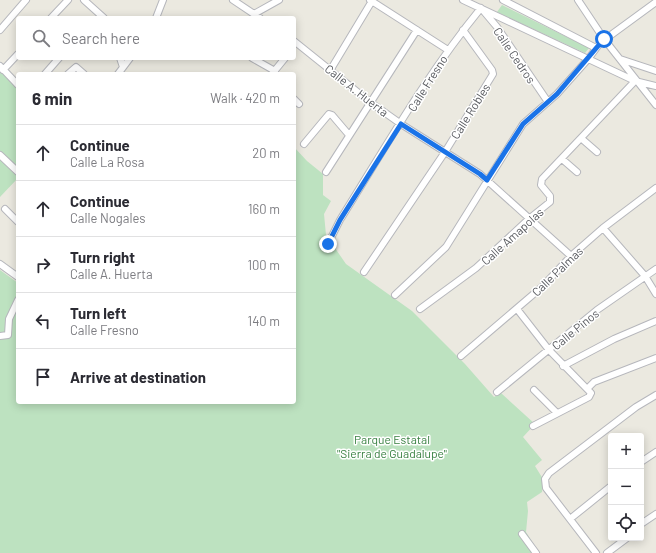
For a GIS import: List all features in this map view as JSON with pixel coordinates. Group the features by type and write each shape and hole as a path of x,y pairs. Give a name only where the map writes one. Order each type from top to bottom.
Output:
{"street":[{"path":"0,30 26,0"},
{"path":"53,16 68,0"},
{"path":"84,0 102,16"},
{"path":"157,16 163,0"},
{"path":"233,0 257,16 279,0"},
{"path":"331,69 371,0 448,50"},
{"path":"463,0 589,58 635,81 656,86"},
{"path":"503,0 596,48"},
{"path":"578,0 604,39 635,81 656,106"},
{"path":"395,295 443,251 523,124 548,102 589,58 604,39 656,2"},
{"name":"Calle Fresno","path":"328,244 340,220 401,124 428,78 481,8"},
{"name":"Calle Cedros","path":"481,8 548,102"},
{"path":"96,16 99,12"},
{"path":"326,172 417,30"},
{"name":"Calle Robles","path":"364,272 445,152 493,74 492,70 463,30"},
{"name":"Calle A. Huerta","path":"296,45 331,69 370,102 401,124 487,180 571,256"},
{"path":"16,56 2,68 16,83"},
{"path":"619,59 656,72"},
{"path":"47,72 57,60"},
{"path":"121,60 123,67"},
{"path":"119,72 128,60"},
{"path":"255,60 273,72 283,60"},
{"path":"70,72 76,67 82,72"},
{"name":"Calle Amapolas","path":"420,309 476,268 551,200 550,196 542,187 542,179 582,139 635,81"},
{"path":"296,101 299,104"},
{"path":"304,144 329,114 332,115 349,135"},
{"path":"582,139 597,152"},
{"path":"0,155 16,170"},
{"path":"562,159 577,172"},
{"name":"Calle Palmas","path":"461,356 543,286 571,256 604,228 656,188"},
{"path":"4,209 16,220"},
{"path":"604,228 645,276 656,294"},
{"path":"0,264 16,276"},
{"name":"Calle Pinos","path":"497,392 597,310 656,269"},
{"path":"0,336 8,335 9,319 16,304"},
{"path":"517,309 549,350 591,395 534,426"},
{"path":"563,366 614,339 656,321"},
{"path":"587,389 594,382 656,358"},
{"path":"534,390 558,413"},
{"path":"596,553 546,488 544,481 549,474 629,411 656,395"},
{"path":"644,460 656,452"},
{"path":"570,519 608,488"},
{"path":"644,522 656,514"},
{"path":"522,534 536,553"},
{"path":"607,553 623,541"}],"green space":[{"path":"502,5 589,48 585,53 497,12"},
{"path":"0,64 16,81 16,180 0,197"},
{"name":"Parque Estatal \"Sierra de Guadalupe\"","path":"296,149 307,161 323,174 323,195 331,201 324,214 326,235 346,264 412,311 465,364 494,397 501,393 535,424 523,437 542,460 535,466 543,479 542,492 527,502 528,511 526,532 539,553 0,553 0,270 16,282 16,404 296,404"}],"route":[{"path":"328,244 340,220 401,124 480,174 487,180 523,124 557,94 604,39"}]}
